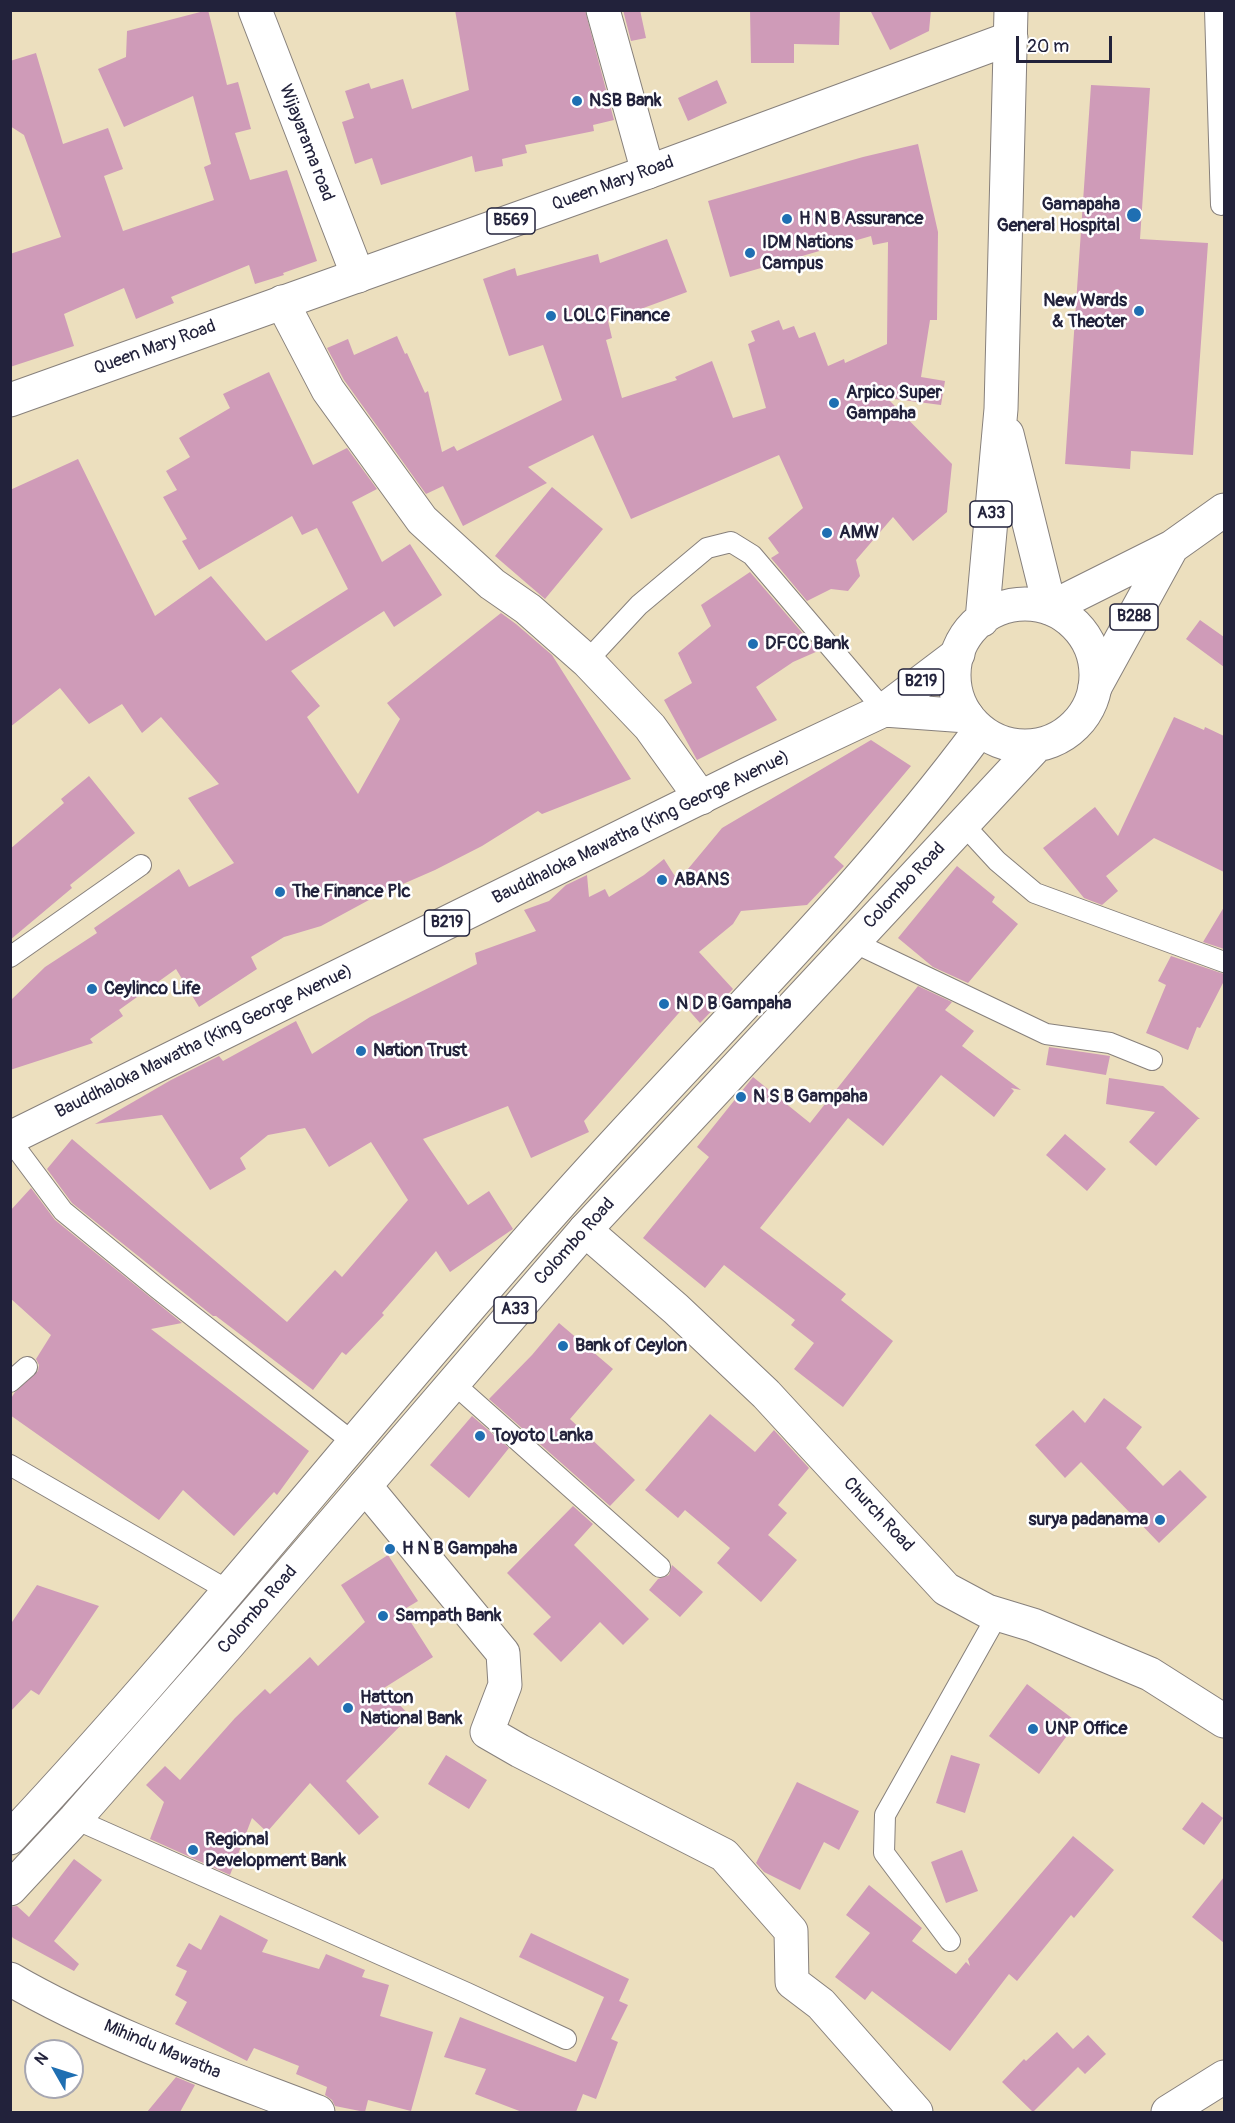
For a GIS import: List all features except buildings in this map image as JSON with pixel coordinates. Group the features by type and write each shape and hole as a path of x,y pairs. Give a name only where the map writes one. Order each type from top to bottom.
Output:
{"main road":[{"name":"Wijayarama road","path":"255,10 358,276"},
{"path":"603,10 648,172"},
{"name":"Queen Mary Road","path":"10,400 648,172 1011,24"},
{"name":"A33","path":"982,620 1001,409 1011,24"},
{"path":"282,302 328,390 422,520 492,584 528,609 587,661 650,727 701,798"},
{"name":"A33","path":"1001,409 1050,608"},
{"name":"B288","path":"1050,608 1172,547 1224,510"},
{"name":"B288","path":"1095,687 1172,547"},
{"path":"1032,604 1050,608 1067,617 1081,631 1091,648 1096,667 1095,687 1090,704 1081,719 1069,731 1054,740 1022,746 1007,744 992,738 973,723 960,702 955,686 955,670 963,641 982,620 997,610 1014,605 1032,604"},
{"name":"Bauddhaloka Mawatha (King George Avenue)","path":"10,1139 701,798 884,711 958,654"},
{"name":"Bauddhaloka Mawatha (King George Avenue)","path":"884,711 973,723"},
{"name":"Colombo Road","path":"10,1838 50,1796 229,1591 558,1206 879,858 936,789 973,723"},
{"name":"Colombo Road","path":"10,1889 75,1819 585,1230 1037,745"},
{"name":"Church Road","path":"558,1206 676,1309 766,1394 946,1589 987,1611 1033,1625 1150,1674 1224,1721"},
{"path":"346,1452 365,1486 503,1653 505,1685 487,1732 724,1855 791,1931 792,1982 821,2004 916,2112"},
{"name":"Mihindu Mawatha","path":"10,1978 50,2001 178,2058 318,2112"},
{"path":"1168,2112 1224,2077"}],"lane":[{"path":"1215,10 1221,205"},
{"path":"587,661 639,605 707,548 731,542 752,555 884,711"},
{"path":"962,824 997,861 1035,893 1224,962"},
{"path":"10,957 141,865"},
{"path":"853,942 1046,1034 1110,1043 1152,1060"},
{"path":"10,1139 63,1211 157,1288 346,1452"},
{"path":"10,1382 27,1366"},
{"path":"452,1382 660,1567"},
{"path":"10,1465 229,1591"},
{"path":"950,1941 884,1853 885,1815 998,1614"},
{"path":"75,1819 467,1992 566,2039"}],"place":[{"name":"NSB Bank","path":"577,101"},
{"name":"Gamapaha General Hospital","path":"1134,215"},
{"name":"H N B Assurance","path":"787,219"},
{"name":"IDM Nations Campus","path":"750,253"},
{"name":"New Wards & Theoter","path":"1139,311"},
{"name":"LOLC Finance","path":"551,316"},
{"name":"Arpico Super Gampaha","path":"834,403"},
{"name":"AMW","path":"827,533"},
{"name":"DFCC Bank","path":"753,644"},
{"name":"ABANS","path":"662,880"},
{"name":"The Finance Plc","path":"280,892"},
{"name":"Ceylinco Life","path":"92,989"},
{"name":"N D B Gampaha","path":"664,1004"},
{"name":"Nation Trust","path":"361,1051"},
{"name":"N S B Gampaha","path":"741,1097"},
{"name":"Bank of Ceylon","path":"563,1346"},
{"name":"Toyoto Lanka","path":"480,1436"},
{"name":"surya padanama","path":"1160,1520"},
{"name":"H N B Gampaha","path":"390,1549"},
{"name":"Sampath Bank","path":"383,1616"},
{"name":"Hatton National Bank","path":"348,1708"},
{"name":"UNP Office","path":"1033,1729"},
{"name":"Regional Development Bank","path":"193,1850"}]}
